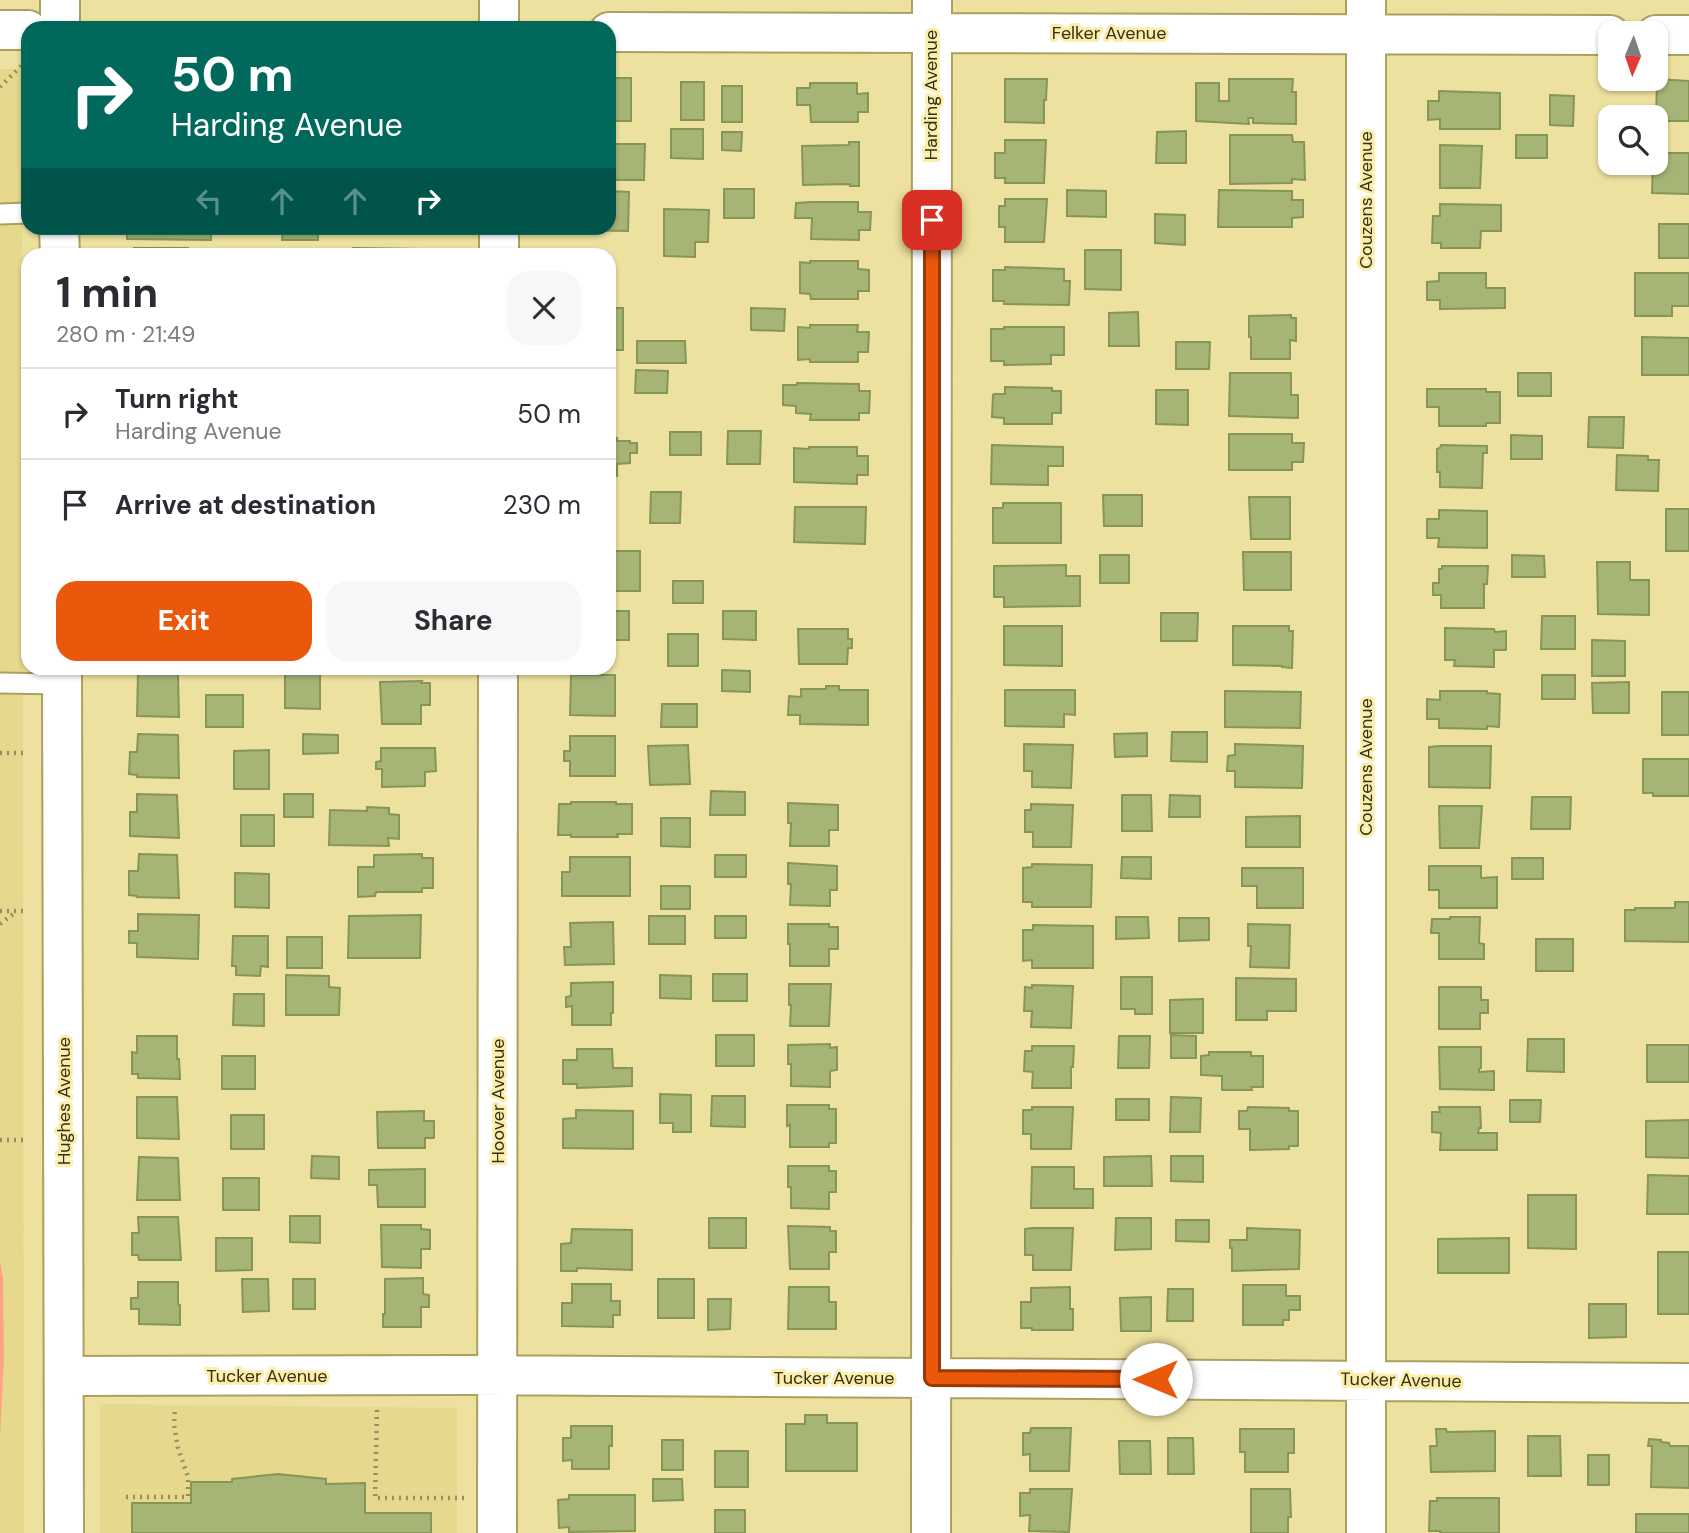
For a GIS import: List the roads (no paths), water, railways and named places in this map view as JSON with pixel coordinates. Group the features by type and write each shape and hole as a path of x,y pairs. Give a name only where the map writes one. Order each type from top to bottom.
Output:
{"street":[{"path":"60,0 60,21"},
{"path":"499,0 499,21"},
{"name":"Felker Avenue","path":"616,32 931,16 1366,17 1598,34"},
{"name":"Harding Avenue","path":"931,16 931,1533"},
{"name":"Couzens Avenue","path":"1366,17 1366,1533"},
{"path":"0,30 21,42"},
{"path":"1668,35 1689,35"},
{"name":"Hoover Avenue","path":"497,1533 498,675"},
{"name":"Hughes Avenue","path":"62,676 64,1533"},
{"name":"Tucker Avenue","path":"64,1376 1689,1382"}],"lane":[{"path":"0,214 21,213"},
{"path":"0,683 62,676"}]}
